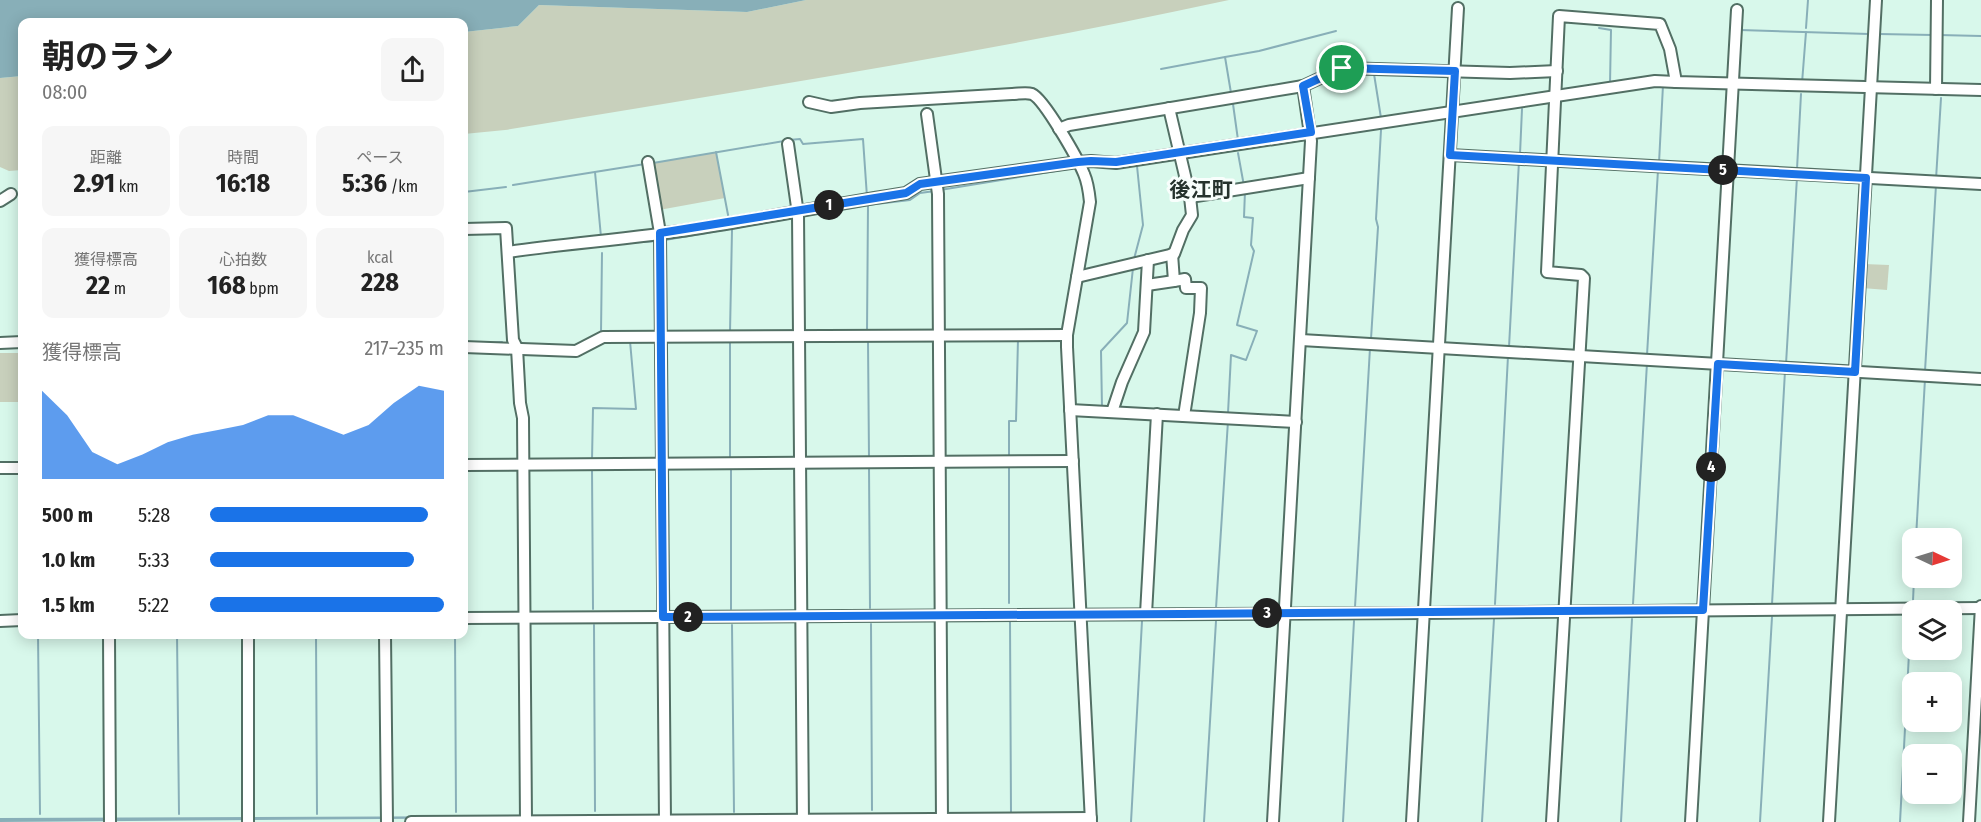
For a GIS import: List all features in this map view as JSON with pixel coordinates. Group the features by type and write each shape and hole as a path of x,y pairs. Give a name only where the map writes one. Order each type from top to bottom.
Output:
{"street":[{"path":"1829,822 1876,0"},
{"path":"1936,88 1937,0"},
{"path":"1412,822 1458,8"},
{"path":"1691,822 1737,10"},
{"path":"1552,822 1584,278 1581,275 1547,272 1559,16 1660,24 1670,49 1676,82"},
{"path":"1059,129 1069,125 1303,86 1342,68 1534,73 1557,71"},
{"path":"508,252 693,229 906,193 920,184 937,186 1078,162 1116,162 1655,81 1871,90 1936,88 1981,90"},
{"path":"1273,822 1311,132 1303,86"},
{"path":"411,822 803,818 1091,820 1067,335 1090,202 1089,187 1078,162 1038,98 1025,93 860,103 831,107 809,102"},
{"path":"1077,277 1174,254 1182,230 1192,215 1181,152 1169,108"},
{"path":"927,114 937,186 941,820"},
{"path":"788,144 798,210 803,818"},
{"path":"1450,155 1981,184"},
{"path":"648,162 660,233 665,821"},
{"path":"1190,197 1309,178"},
{"path":"0,201 11,194"},
{"path":"468,229 506,228 513,340 517,348 523,418 526,822"},
{"path":"1172,254 1174,281"},
{"path":"1112,412 1122,382 1144,332 1148,261"},
{"path":"1147,285 1185,279 1186,288 1201,288 1200,313 1184,416"},
{"path":"468,347 576,351 603,337 1067,335"},
{"path":"1301,340 1981,379"},
{"path":"0,343 18,342"},
{"path":"1071,410 1296,422"},
{"path":"1146,614 1157,414"},
{"path":"468,465 1073,461"},
{"path":"0,468 18,468"},
{"path":"468,618 1424,613 1981,607 1969,822"},
{"path":"0,621 18,620"},
{"path":"109,639 110,821"},
{"path":"248,639 248,820"},
{"path":"386,639 387,819"}],"green space":[{"path":"806,0 1229,0 1049,37 868,70 505,130 468,134 468,32 518,26 539,5 747,12"},
{"path":"18,76 18,170 9,171 0,167 0,78"},
{"path":"716,152 725,198 659,210 652,163"},
{"path":"1864,264 1889,265 1887,290 1862,288"},
{"path":"0,353 18,353 18,402 0,402"}],"water":[{"path":"0,0 806,0 747,12 539,5 518,26 468,32 468,18 18,18 18,76 0,78"},
{"path":"524,816 524,818 0,822 0,818"}],"waterway":[{"path":"1806,28 1808,0"},
{"path":"1599,28 1611,30 1610,84"},
{"path":"1740,30 1869,34"},
{"path":"1225,57 1259,51 1336,31"},
{"path":"1802,83 1806,32"},
{"path":"1879,34 1933,35"},
{"path":"1939,35 1981,36"},
{"path":"1161,69 1225,57 1231,93"},
{"path":"1374,74 1381,118"},
{"path":"1659,163 1663,85"},
{"path":"1797,169 1801,94"},
{"path":"1936,179 1941,98"},
{"path":"1233,104 1238,140"},
{"path":"1520,154 1522,109"},
{"path":"1371,339 1381,130"},
{"path":"789,140 800,139 803,144 863,139 867,197"},
{"path":"653,163 784,141"},
{"path":"716,152 729,220"},
{"path":"1238,153 1244,186"},
{"path":"1509,347 1519,161"},
{"path":"513,185 645,164"},
{"path":"1134,259 1143,225 1137,166"},
{"path":"940,190 1074,168"},
{"path":"1647,355 1658,170"},
{"path":"595,172 601,237"},
{"path":"1786,364 1797,177"},
{"path":"1925,371 1936,185"},
{"path":"468,192 506,187"},
{"path":"803,216 910,200 920,193 935,191"},
{"path":"1228,413 1231,355 1246,360 1257,331 1237,325 1254,251 1251,245 1253,218 1244,217 1245,191"},
{"path":"867,332 868,205"},
{"path":"665,240 793,218"},
{"path":"730,332 732,230"},
{"path":"627,243 657,241"},
{"path":"602,253 601,333 603,333"},
{"path":"1102,408 1101,351 1127,323 1133,268"},
{"path":"1009,458 1009,421 1016,421 1018,339"},
{"path":"592,460 593,408 636,409 630,341"},
{"path":"868,341 869,458"},
{"path":"487,343 502,342"},
{"path":"730,342 730,459"},
{"path":"1355,607 1370,348"},
{"path":"1495,604 1508,356"},
{"path":"1633,604 1647,363"},
{"path":"1772,604 1785,371"},
{"path":"1917,528 1925,379"},
{"path":"1216,608 1228,421"},
{"path":"869,467 870,608"},
{"path":"1009,467 1009,603"},
{"path":"731,468 731,609"},
{"path":"592,469 593,609"},
{"path":"1913,600 1914,588"},
{"path":"1760,822 1772,617"},
{"path":"1482,822 1494,619"},
{"path":"1621,822 1632,619"},
{"path":"1131,822 1142,621"},
{"path":"1204,822 1216,621"},
{"path":"1343,822 1354,621"},
{"path":"1010,622 1011,814"},
{"path":"871,624 872,810"},
{"path":"594,625 595,811"},
{"path":"732,625 734,812"},
{"path":"38,639 40,814"},
{"path":"177,639 179,814"},
{"path":"316,639 317,814"},
{"path":"455,639 456,812"},
{"path":"1900,822 1909,660"}],"district":[{"name":"後江町","path":"1201,190"}],"route":[{"path":"1342,68 1455,71 1450,155 1866,178 1855,372 1718,364 1703,610 663,617 660,233 906,193 920,184 1078,162 1116,162 1311,132 1303,86 1342,68"}]}
